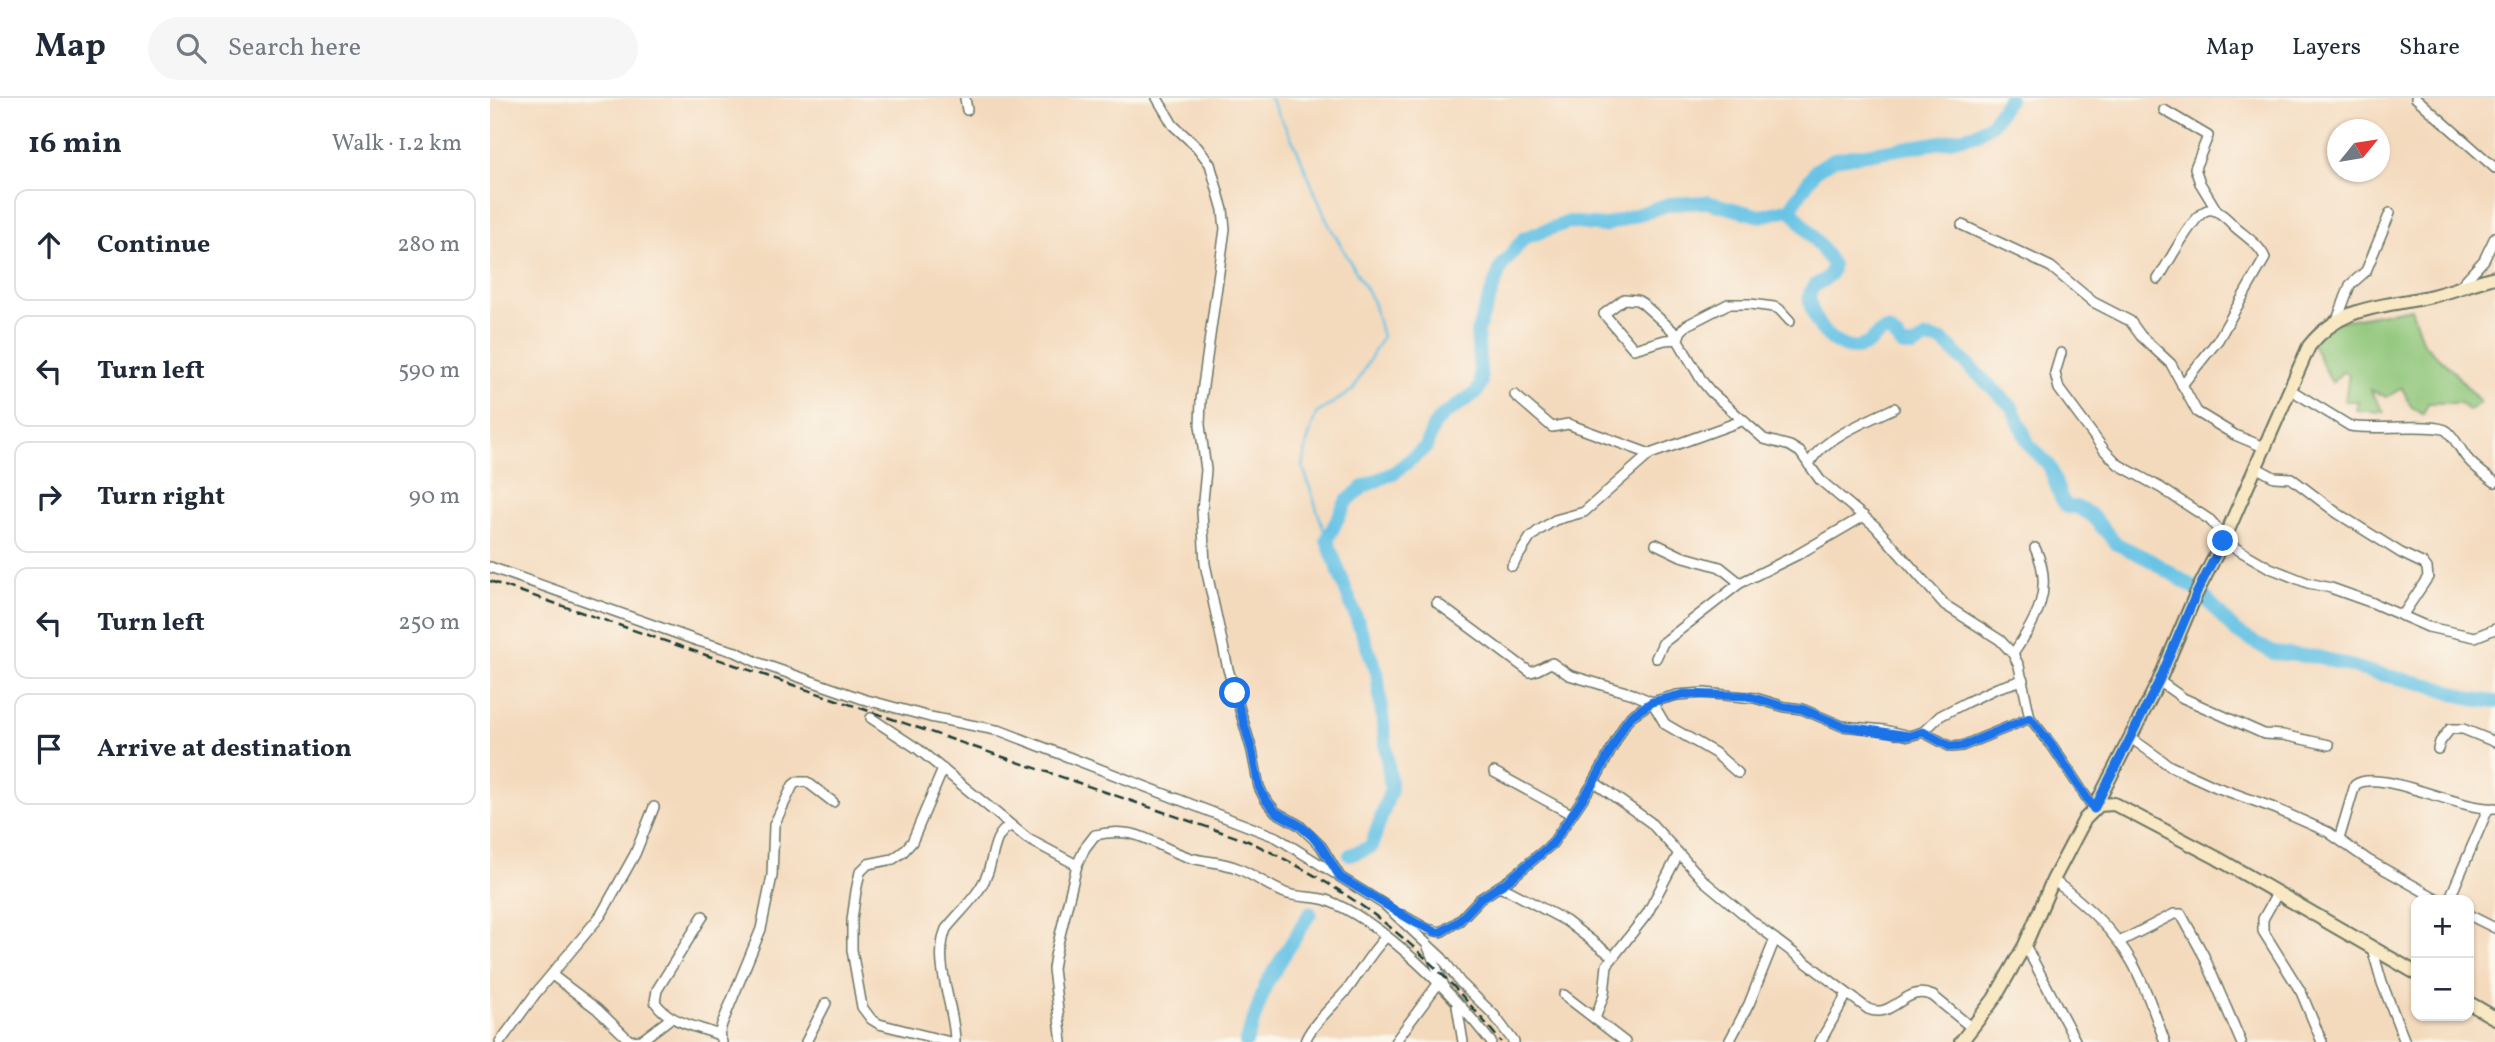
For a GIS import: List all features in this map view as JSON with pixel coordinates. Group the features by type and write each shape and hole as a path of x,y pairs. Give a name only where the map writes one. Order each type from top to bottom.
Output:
{"street":[{"path":"965,98 967,110"},
{"path":"1157,98 1173,125 1197,147 1210,164 1223,209 1225,229 1200,400 1200,425 1206,470 1202,511 1205,565 1228,669 1252,751 1259,787 1265,799 1276,812 1311,835 1340,877"},
{"path":"2416,98 2495,169"},
{"path":"2164,110 2208,136 2195,168 2200,183 2218,213 2260,249 2264,258 2264,263 2218,340 2182,385"},
{"path":"2158,279 2198,215 2208,210 2218,213"},
{"path":"2337,320 2350,285 2366,271 2390,213"},
{"path":"1962,225 2051,267 2093,302 2130,321 2141,336 2171,364 2190,402 2201,416 2266,448"},
{"path":"2459,288 2484,260 2495,237"},
{"path":"1961,1042 1994,999 2025,945 2053,880 2085,819 2094,809 2159,681 2196,594 2266,448 2309,346 2337,320 2365,309 2416,300 2495,278"},
{"path":"1678,339 1634,349 1604,314 1624,299 1637,300 1664,322 1678,339 1702,381 1764,439 1796,449 1820,480 1864,516 1897,549 1945,605 2000,640 2013,654 2023,680 2026,708 2030,718 2053,747 2094,809"},
{"path":"1678,339 1687,325 1728,304 1750,303 1774,307 1790,321"},
{"path":"2061,353 2055,373 2059,389 2105,451 2119,465 2210,520 2224,539 2270,568 2362,599 2438,630 2475,638 2495,629"},
{"path":"2291,390 2359,429 2400,426 2443,428 2473,465 2495,482"},
{"path":"1516,395 1552,428 1568,424 1650,454"},
{"path":"1808,465 1814,454 1840,436 1894,408"},
{"path":"1512,566 1530,538 1538,531 1555,520 1584,512 1650,454 1744,419"},
{"path":"2257,468 2274,477 2291,478 2337,513 2401,553 2424,564 2428,577 2402,616"},
{"path":"1656,658 1663,643 1740,583 1797,555 1864,516"},
{"path":"1656,544 1681,556 1720,567 1740,583"},
{"path":"2013,654 2038,612 2044,593 2041,564 2035,548"},
{"path":"490,567 863,699 930,717 1001,731 1276,837 1385,905 1427,929 1441,932 1459,921 1480,899 1552,844 1594,782 1625,724 1631,716 1652,702 1684,694 1747,696 1802,709 1842,726 1909,736 1923,732 1940,716 1997,688 2023,680"},
{"path":"1437,603 1530,672 1552,663 1569,675 1652,702 1665,724 1715,753 1738,773"},
{"path":"2159,681 2192,702 2264,734 2283,735 2329,745"},
{"path":"871,718 918,749 1028,839 1077,865"},
{"path":"1923,732 1951,747 1962,746 2030,718"},
{"path":"2438,749 2450,729 2463,729 2495,742"},
{"path":"2130,738 2170,766 2216,787 2283,812 2339,839 2357,853 2431,895"},
{"path":"943,769 912,842 893,859 868,864 860,872 852,920 852,950 862,1007 870,1019 879,1024 953,1042 955,1027 944,975 943,938 946,929 984,883 997,840 1001,832 1011,826"},
{"path":"1494,772 1571,814"},
{"path":"2339,839 2355,785 2360,782 2384,781 2457,803 2492,808 2451,895"},
{"path":"704,916 657,990 655,1002 660,1010 671,1018 720,1039 761,929 772,876 774,825 778,814 797,782 807,782 833,802"},
{"path":"1594,782 1650,822 1703,881 1868,1009 1878,1012 1917,992 1926,992 1972,1028"},
{"path":"2094,809 2104,803 2114,804 2217,858 2411,970"},
{"path":"500,1042 601,915 618,889 654,807"},
{"path":"1062,1042 1054,969 1077,865 1095,835 1119,831 1139,834 1188,857 1237,868 1289,894 1324,900 1357,916 1386,937 1442,987 1491,1042"},
{"path":"1595,1019 1604,994 1605,972 1613,957 1647,914 1678,855"},
{"path":"2053,880 2090,910 2119,942 2138,974 2165,1042"},
{"path":"1498,887 1566,921 1613,957"},
{"path":"2277,894 2263,919 2263,931 2301,992 2322,1042"},
{"path":"1385,905 1442,958 1468,991 1494,1015 1514,1042"},
{"path":"2119,942 2174,914 2181,914 2204,956 2241,1042"},
{"path":"2474,918 2495,928"},
{"path":"1305,1042 1312,1029 1350,986 1373,950 1386,937"},
{"path":"1729,1042 1749,1004 1775,939"},
{"path":"1425,942 1442,987"},
{"path":"2025,945 2076,1042"},
{"path":"2372,948 2382,983 2405,1042"},
{"path":"552,975 597,1009 630,1041 642,1040 671,1018"},
{"path":"1395,1042 1442,987"},
{"path":"1820,1042 1847,994"},
{"path":"1564,995 1625,1042"},
{"path":"1454,999 1459,1012 1463,1042"},
{"path":"806,1042 826,1003"},
{"path":"2474,1006 2495,1018"}],"green space":[{"path":"2411,308 2423,343 2480,402 2469,411 2459,403 2428,403 2423,415 2411,406 2402,388 2387,397 2370,390 2384,412 2356,410 2358,401 2345,401 2349,374 2342,372 2332,383 2308,336 2314,332 2315,326"}],"waterway":[{"path":"1270,98 1296,147 1327,221 1373,302 1382,337 1353,390 1316,414 1307,443 1303,467 1327,540"},
{"path":"1350,855 1371,847 1391,789 1377,673 1327,540 1346,502 1363,487 1395,472 1426,447 1433,427 1442,416 1477,392 1481,384 1477,332 1501,267 1524,238 1569,222 1603,226 1669,204 1707,202 1760,216 1790,209 1816,170 1834,159 1976,134 1992,123 2009,98"},
{"path":"1790,209 1832,265 1830,274 1812,289 1810,295 1814,315 1827,335 1841,345 1857,348 1887,330 1903,346 1914,346 1926,338 1943,341 2012,407 2029,445 2049,465 2067,507 2076,507 2090,514 2117,544 2148,559 2195,588"},
{"path":"2202,594 2235,631 2273,653 2318,657 2430,685 2472,699 2495,702"},
{"path":"1246,1042 1266,984 1310,913"}],"railway":[{"path":"490,581 1248,841 1323,881 1387,925 1445,978 1501,1042"}],"route":[{"path":"1235,693 1252,751 1259,787 1276,812 1311,835 1340,877 1427,929 1441,932 1459,921 1480,899 1509,880 1561,834 1631,716 1652,702 1677,695 1695,693 1747,696 1802,709 1842,726 1884,730 1909,736 1923,732 1951,747 1962,746 2030,718 2053,747 2094,809 2159,681 2196,594 2223,541"}]}
